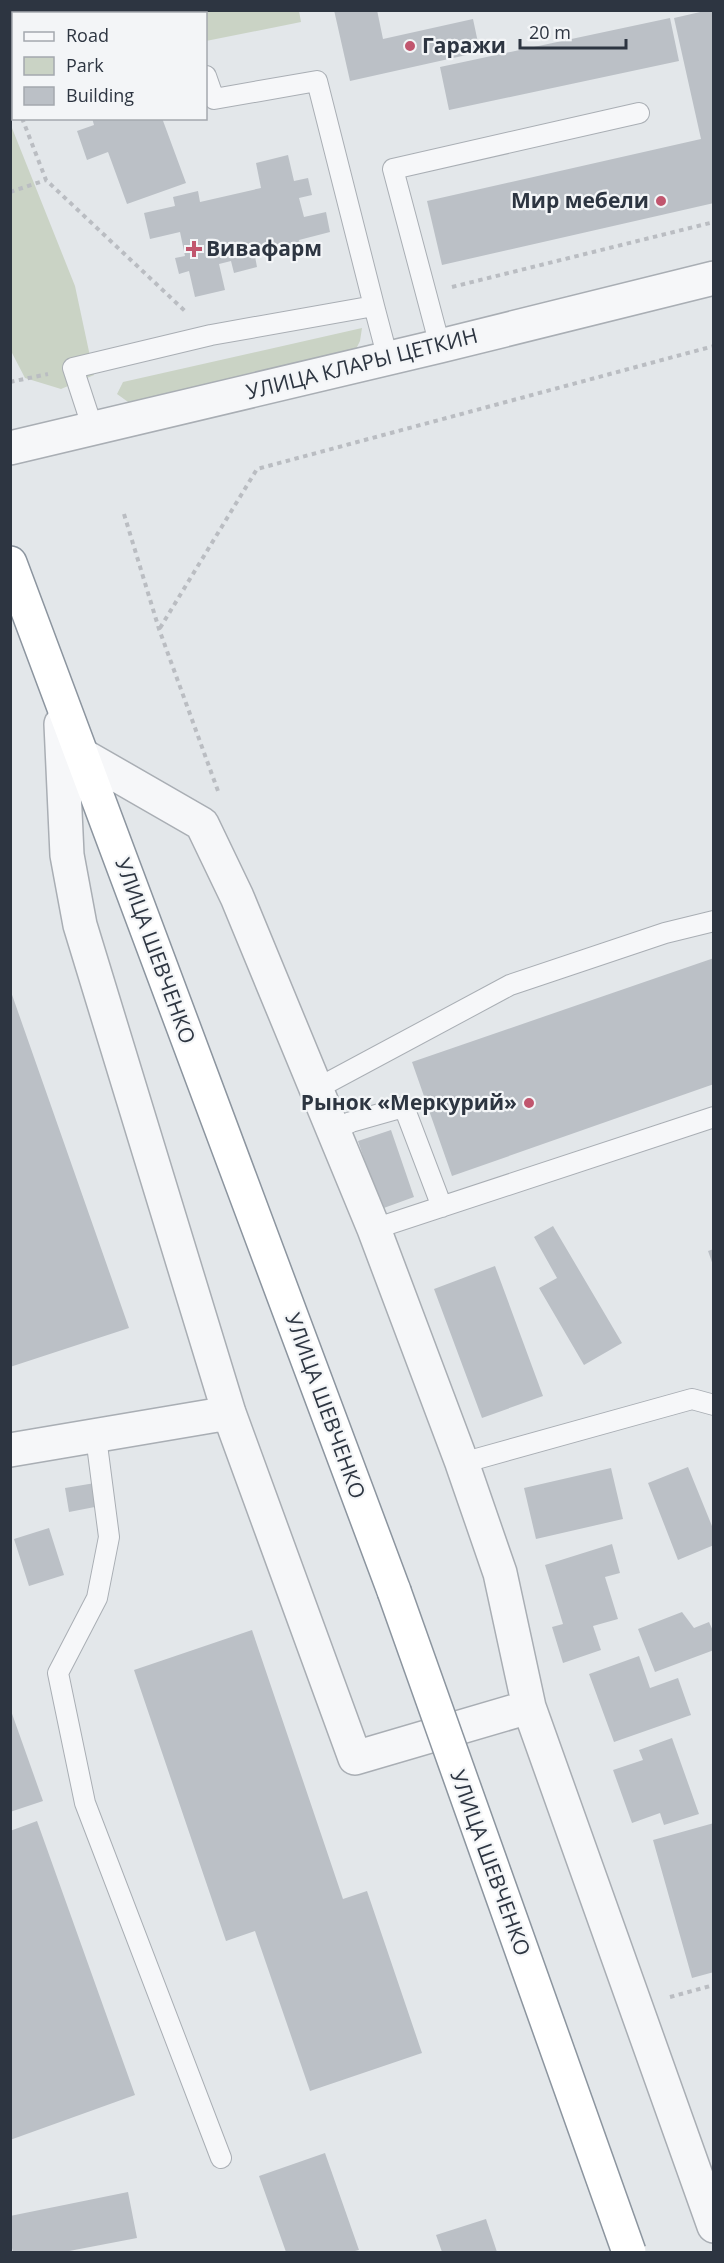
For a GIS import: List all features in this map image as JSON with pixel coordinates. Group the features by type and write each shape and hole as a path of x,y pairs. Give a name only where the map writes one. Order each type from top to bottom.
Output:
{"highway":[{"name":"УЛИЦА ШЕВЧЕНКО","path":"10,563 394,1591 629,2253"}],"street":[{"name":"УЛИЦА КЛАРЫ ЦЕТКИН","path":"10,448 388,359 714,278"},
{"path":"60,695 67,855 80,925 229,1413 355,1758 529,1707"},
{"path":"82,755 202,824 237,897 374,1229 462,1463 500,1573 529,1707 714,2226"},
{"path":"10,1450 229,1413"}],"lane":[{"path":"207,78 214,99 317,81 388,359"},
{"path":"440,346 393,169 639,113"},
{"path":"93,429 73,368 211,335 374,306"},
{"path":"315,1086 331,1081 510,985 665,933 714,921"},
{"path":"333,1130 351,1122 404,1107 442,1207"},
{"path":"374,1229 714,1117"},
{"path":"462,1463 692,1399 714,1405"},
{"path":"96,1437 109,1537 97,1598 58,1673 85,1803 220,2158"}],"path":[{"path":"23,120 46,180 211,335"},
{"path":"10,192 46,180"},
{"path":"425,294 714,222"},
{"path":"159,629 257,469 714,346"},
{"path":"10,382 73,368"},
{"path":"663,1999 714,1985"}],"green space":[{"path":"299,11 301,22 207,41 207,12 190,12"},
{"path":"10,123 75,286 94,375 61,389 25,378 11,351"},
{"path":"362,328 360,341 355,351 131,404 117,394 123,382"}],"building":[{"path":"33,10 123,10 124,12 34,12"},
{"name":"Гаражи","path":"334,10 377,10 383,39 473,19 480,52 350,81"},
{"path":"714,10 714,203 442,265 427,201 701,139 674,18"},
{"path":"670,18 679,61 449,110 440,67"},
{"path":"93,120 163,120 186,183 127,204 108,152 87,160 77,131 94,125"},
{"path":"288,155 294,181 308,178 312,195 299,198 304,217 326,212 330,232 299,240 302,251 286,255 284,245 254,251 257,267 234,273 231,261 219,264 225,290 195,297 189,271 179,274 175,258 185,256 180,232 150,239 144,213 175,206 173,197 198,191 200,202 261,188 256,163"},
{"path":"714,958 714,1084 452,1176 412,1062"},
{"path":"10,989 129,1328 10,1367"},
{"path":"391,1130 414,1197 381,1209 358,1141"},
{"path":"553,1226 622,1343 584,1365 539,1288 557,1278 534,1237"},
{"path":"714,1249 714,1265 713,1265 708,1251"},
{"path":"495,1266 543,1396 482,1418 434,1289"},
{"path":"688,1467 714,1531 714,1545 678,1560 648,1483"},
{"path":"611,1468 623,1519 536,1539 524,1488"},
{"path":"95,1483 100,1506 69,1512 65,1488"},
{"path":"49,1528 64,1575 29,1586 14,1539"},
{"path":"612,1544 620,1573 605,1577 618,1619 593,1626 601,1650 563,1663 552,1627 563,1624 545,1565"},
{"path":"682,1612 694,1628 709,1622 714,1633 714,1650 655,1672 638,1629"},
{"path":"252,1630 343,1899 367,1891 422,2053 310,2091 255,1931 226,1941 134,1670"},
{"path":"639,1656 650,1688 678,1678 691,1715 614,1742 589,1674"},
{"path":"10,1708 43,1801 10,1812"},
{"path":"672,1738 699,1814 664,1825 660,1813 632,1823 613,1770 643,1760 639,1750"},
{"path":"37,1821 135,2095 10,2140 10,1831"},
{"path":"714,1823 714,1972 692,1978 653,1840"},
{"path":"325,2153 359,2250 286,2252 259,2176"},
{"path":"128,2192 137,2238 64,2252 13,2252 10,2240 10,2216"},
{"path":"486,2219 497,2252 442,2252 436,2235"}],"place":[{"name":"Гаражи","path":"410,46"},
{"name":"Мир мебели","path":"661,201"},
{"name":"Вивафарм","path":"194,249"},
{"name":"Рынок «Меркурий»","path":"529,1103"}]}
